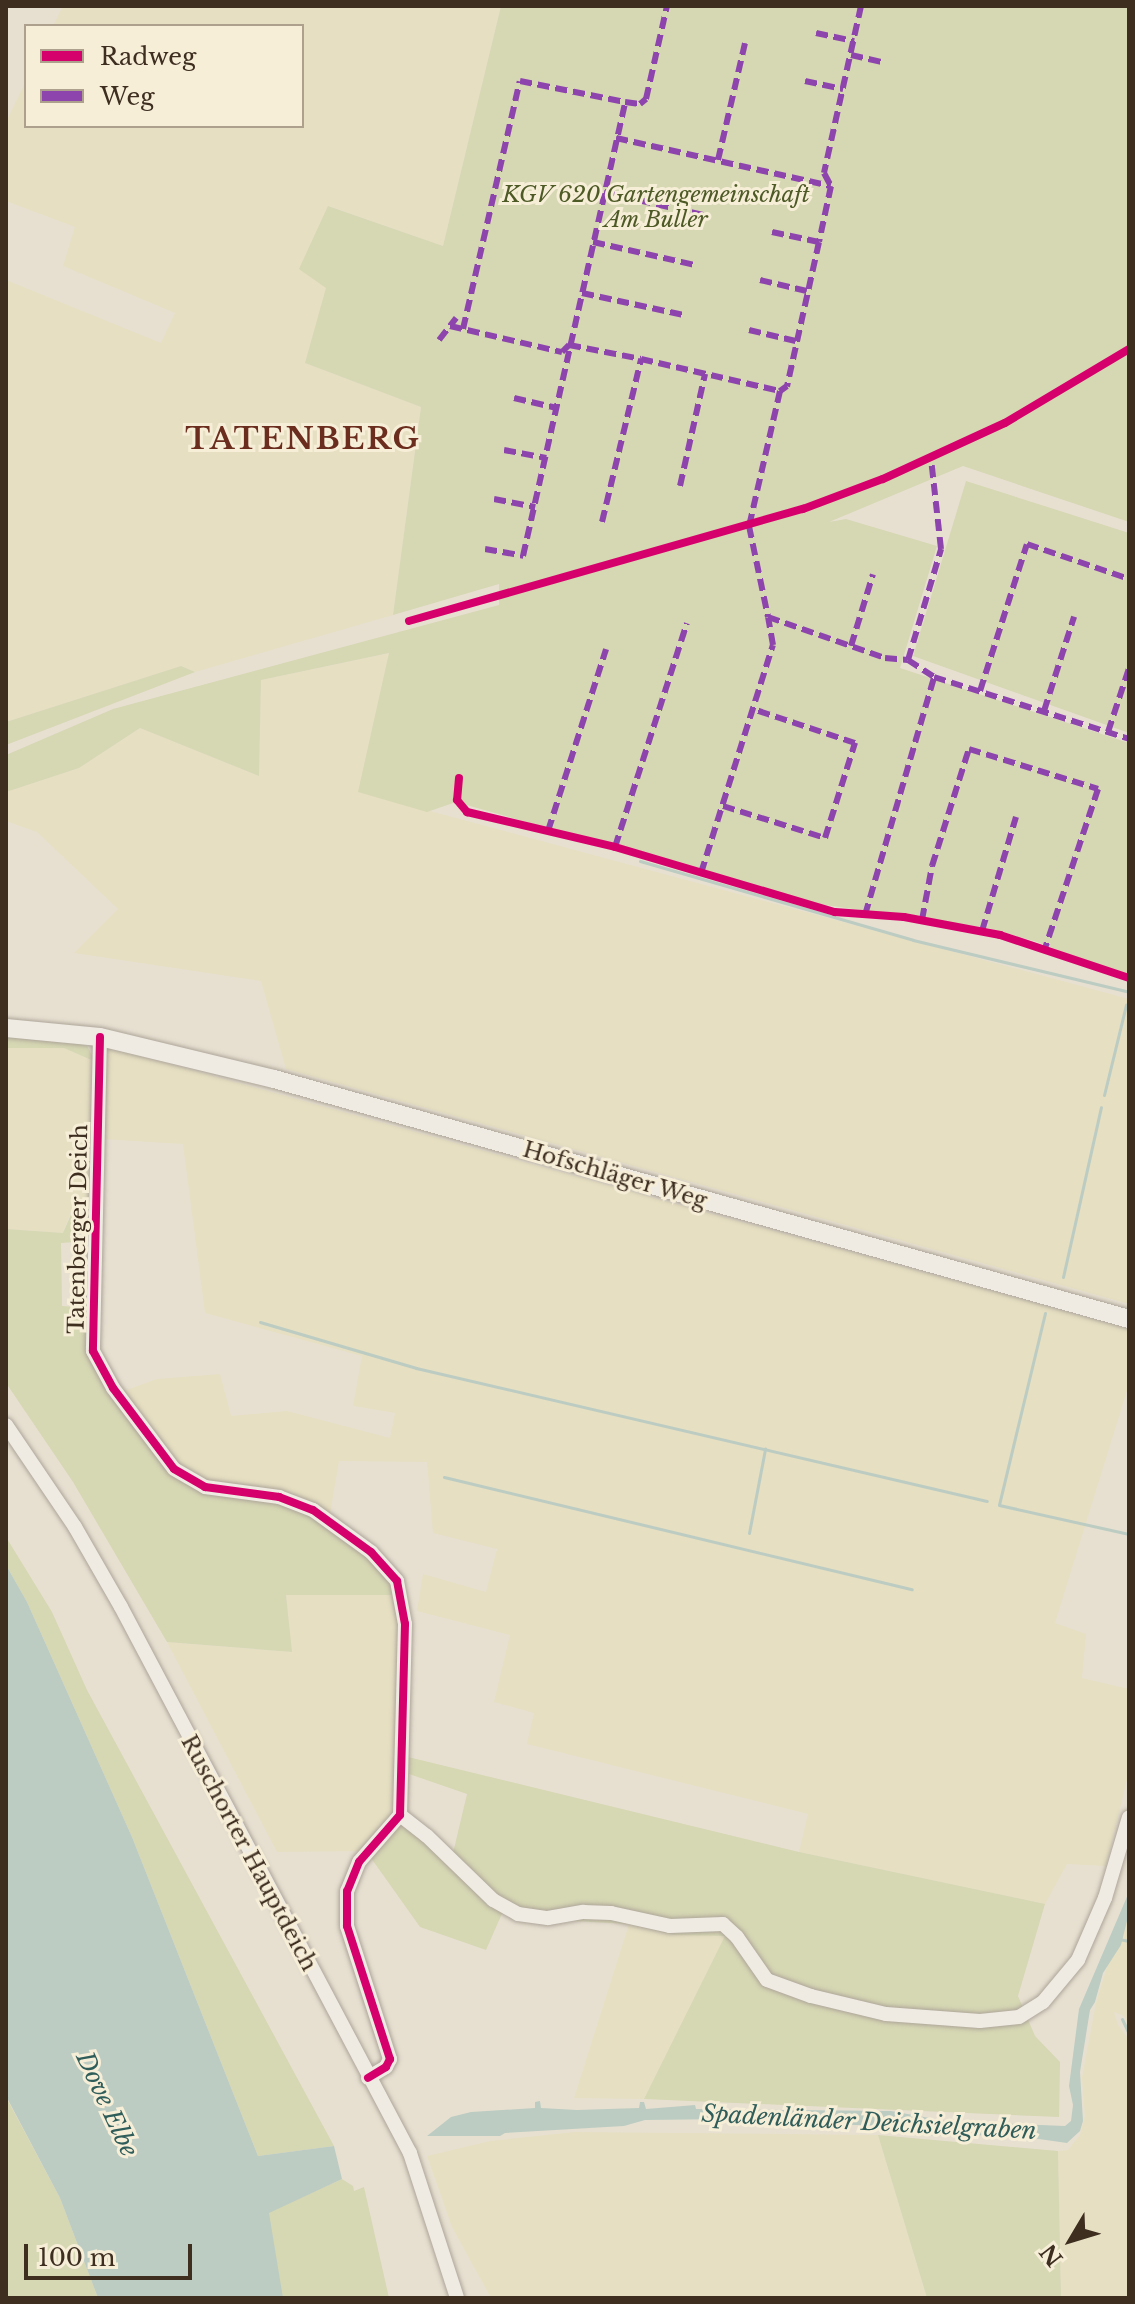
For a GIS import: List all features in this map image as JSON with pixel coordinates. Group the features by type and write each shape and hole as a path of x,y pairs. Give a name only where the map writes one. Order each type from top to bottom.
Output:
{"street":[{"name":"Hofschläger Weg","path":"9,1026 100,1037 274,1079 1129,1319"},
{"name":"Tatenberger Deich","path":"100,1037 93,1351 113,1388 174,1469 205,1487 279,1497 313,1510 371,1552 397,1581 405,1624 400,1815"},
{"name":"Ruschorter Hauptdeich","path":"6,1425 75,1527 121,1607 422,2182 457,2298"},
{"path":"368,2078 386,2067 390,2059 347,1926 347,1891 359,1862 400,1815 493,1900 518,1914 548,1918 597,1913 670,1926 723,1924 737,1937 767,1980 811,1996 886,2014 980,2021 1019,2017 1043,2002 1078,1960 1105,1898 1129,1817"}],"shaded area":[{"path":"63,6 501,6 443,246 329,206 327,288 305,363 421,407 393,615 195,672 181,666 6,722 6,280 161,343 175,313 63,266 75,227 6,201 6,122 24,85 24,128 304,128 304,24 54,24"},
{"path":"390,653 359,792 1129,999 1129,1304 286,1069 261,981 74,953 118,909 37,832 6,821 6,792 79,768 140,728 259,776 261,680"},
{"path":"105,1046 1129,1329 1129,1384 1055,1623 1086,1634 1082,1678 1129,1689 1129,1771 1106,1866 1067,1864 1045,1904 799,1852 808,1814 527,1744 534,1713 494,1702 510,1635 417,1611 423,1574 486,1592 497,1549 433,1533 427,1462 339,1461 330,1514 205,1480 179,1466 121,1392 157,1379 220,1374 231,1416 287,1411 390,1438 395,1413 353,1406 362,1356 205,1313 183,1144 102,1139"},
{"path":"6,1048 64,1048 96,1062 92,1200 73,1206 63,1233 6,1229"},
{"path":"286,1595 395,1595 400,1627 393,1811 366,1851 277,1852 167,1642 291,1652"},
{"path":"1129,1896 1129,2025 1124,2016 1114,2012 1118,2025 1129,2040 1129,2298 1061,2298 1058,2151 1068,2150 1080,2135 1085,2116 1082,2078 1096,2003"},
{"path":"629,1924 726,1936 644,2099 574,2098"},
{"path":"575,2132 878,2135 927,2298 491,2298 452,2227 427,2156 490,2141"}],"green space":[{"name":"KGV 620 Gartengemeinschaft Am Buller","path":"501,6 1129,6 1129,522 963,466 829,522 846,519 937,546 900,668 1129,743 1129,976 1034,941 988,928 811,903 456,802 427,812 358,792 389,653 261,680 259,776 140,728 79,768 6,792 6,755 113,709 499,605 499,584 393,615 421,407 305,363 326,288 299,269 328,206 443,246"},
{"path":"966,481 1129,533 1129,733 913,656"},
{"path":"181,666 195,672 6,745 6,722"},
{"path":"6,1037 70,1040 87,1046 96,1062 64,1048 6,1048"},
{"path":"76,1203 75,1242 61,1243 62,1306 90,1308 90,1350 168,1471 312,1515 367,1555 394,1586 395,1595 286,1595 292,1652 167,1642 73,1482 6,1383 6,1229 63,1233"},
{"path":"6,1537 52,1612 87,1690 334,2146 258,2156 132,1837 27,1602 6,1565"},
{"path":"408,1757 799,1852 1045,1904 1018,1996 1035,2036 1060,2062 1059,2117 644,2099 725,1936 674,1935 628,1924 519,1918 504,1909 486,1950 420,1927 366,1851 393,1811 453,1853 467,1794 409,1774"},
{"path":"6,2097 60,2198 98,2298 6,2298"},
{"path":"878,2135 1058,2151 1061,2298 927,2298"},
{"path":"342,2179 353,2186 354,2191 364,2187 389,2298 123,2298 269,2212"}],"water":[{"name":"Dove Elbe","path":"6,1565 27,1602 132,1837 258,2156 334,2146 342,2179 269,2213 283,2298 98,2298 60,2198 6,2096"},
{"name":"Spadenländer Deichsielgraben","path":"1129,1892 1129,1913 1121,1945 1103,1973 1090,2010 1080,2072 1083,2121 1080,2131 1067,2143 1010,2135 934,2136 898,2127 729,2119 645,2120 624,2126 505,2133 500,2136 427,2136 451,2117 471,2112 535,2108 535,2102 540,2101 541,2108 577,2110 639,2108 640,2102 644,2102 646,2109 695,2105 696,2109 891,2111 946,2121 1065,2126 1071,2121 1073,2105 1069,2086 1079,2009"}],"waterway":[{"path":"640,861 913,940 1129,992"},
{"path":"1104,1095 1126,1005"},
{"path":"1063,1277 1101,1107"},
{"path":"1045,1313 999,1505 1129,1534"},
{"path":"260,1322 416,1368 987,1501"},
{"path":"749,1533 765,1449"},
{"path":"444,1477 912,1589"},
{"path":"1119,1939 1129,1941"},
{"path":"1122,2019 1129,2034"}],"marked path":[{"path":"485,549 523,556 625,102 640,104 646,99 667,6"},
{"path":"861,6 824,173 831,186 819,242 787,386 780,391 749,526 768,617 885,658 908,660 934,677 1129,739"},
{"path":"816,33 854,41"},
{"path":"718,160 745,43"},
{"path":"851,55 882,62"},
{"path":"463,329 520,81 625,102"},
{"path":"805,81 843,89"},
{"path":"616,138 831,186"},
{"path":"604,192 707,216"},
{"path":"772,232 819,242"},
{"path":"593,242 695,265"},
{"path":"760,280 807,291"},
{"path":"582,293 684,315"},
{"path":"439,340 456,318"},
{"path":"450,326 562,352 569,345 641,359 780,391"},
{"path":"749,330 796,341"},
{"path":"602,522 641,359"},
{"path":"680,486 705,374"},
{"path":"514,398 557,408"},
{"path":"504,450 546,458"},
{"path":"908,660 941,549 931,458"},
{"path":"494,499 535,507"},
{"path":"980,691 1027,544 1129,579"},
{"path":"851,646 873,574"},
{"path":"701,873 773,645 768,617"},
{"path":"1044,711 1074,617"},
{"path":"615,847 687,623"},
{"path":"548,831 606,649"},
{"path":"1108,732 1129,668"},
{"path":"865,915 934,677"},
{"path":"723,806 825,838 855,743 753,709"},
{"path":"922,920 932,866 969,749 1098,789 1045,948"},
{"path":"982,931 1016,817"}],"cycle path":[{"path":"409,621 803,509 883,479 1005,423 1129,349"},
{"path":"459,778 457,800 467,812 615,847 835,912 904,917 1000,935 1129,978"},
{"path":"100,1037 93,1351 113,1388 174,1469 205,1487 279,1497 313,1510 371,1552 397,1581 405,1624 400,1815 359,1862 347,1891 347,1926 390,2059 386,2067 368,2078"}],"district":[{"name":"TATENBERG","path":"303,439"}]}
